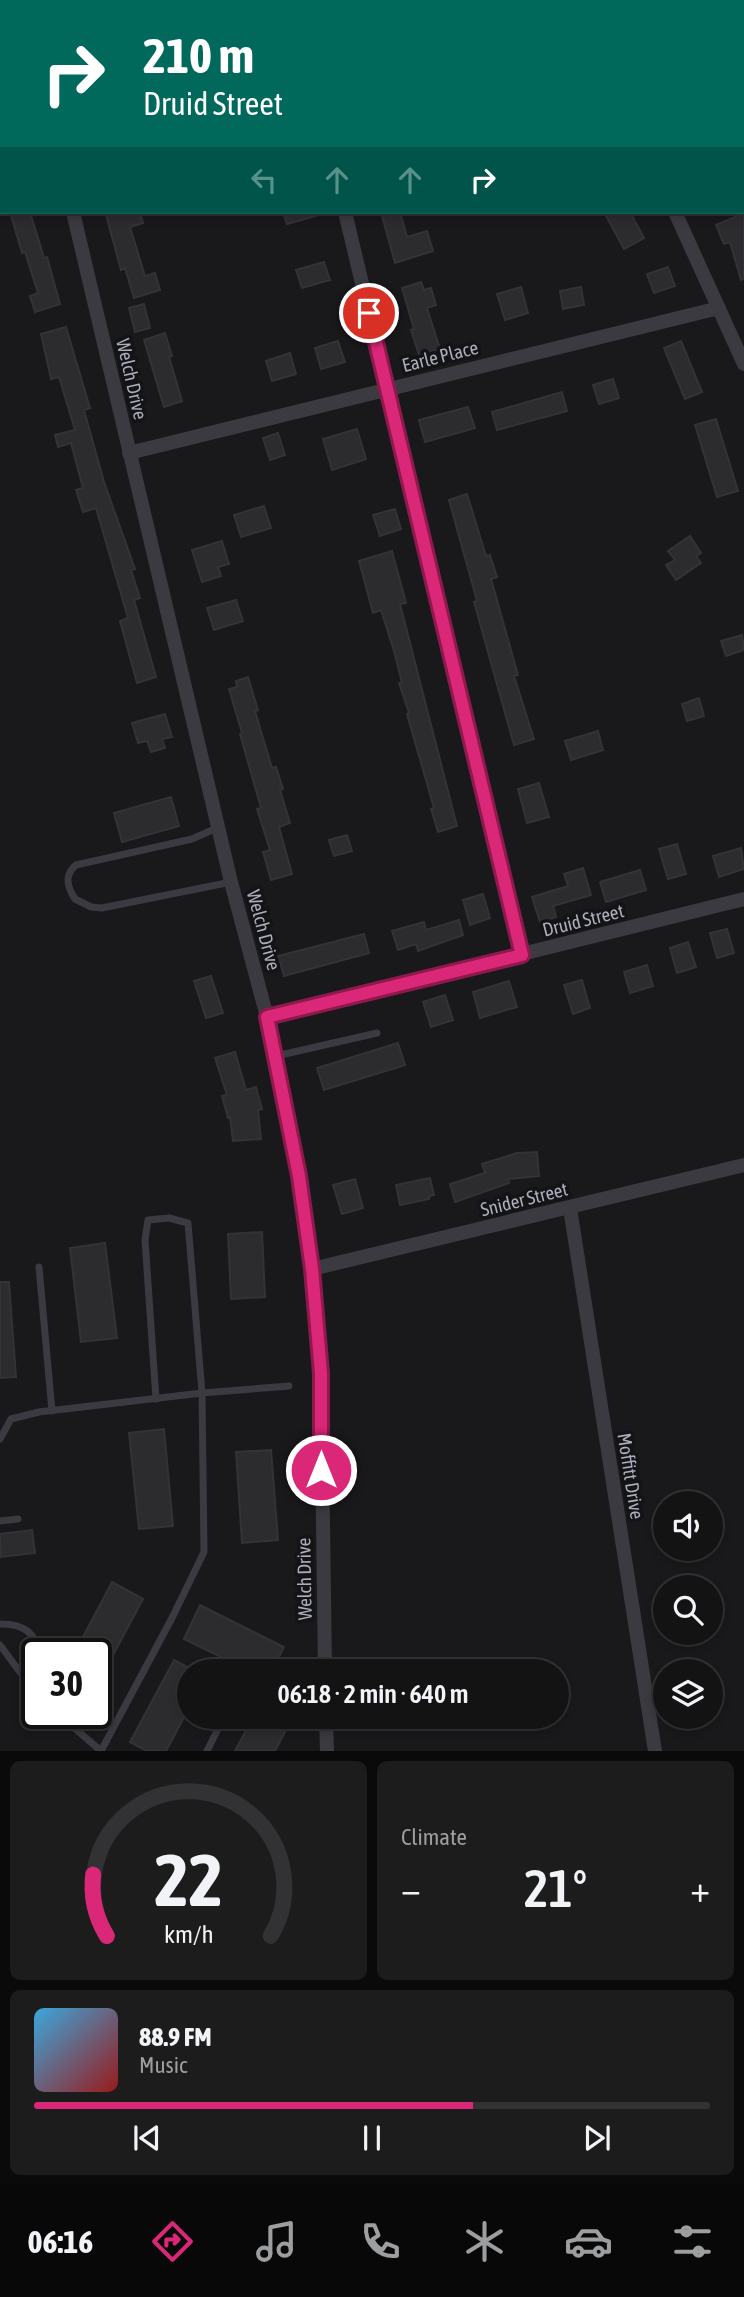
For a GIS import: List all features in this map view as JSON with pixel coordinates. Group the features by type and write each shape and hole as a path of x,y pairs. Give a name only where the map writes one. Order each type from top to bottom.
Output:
{"street":[{"name":"Welch Drive","path":"73,214 231,882 267,1017 299,1176 312,1269 321,1373 325,1659"},
{"path":"345,214 522,955"},
{"path":"676,214 744,364"},
{"name":"Earle Place","path":"129,453 719,308"},
{"name":"Druid Street","path":"267,1017 744,899"},
{"name":"Snider Street","path":"312,1269 744,1165"},
{"name":"Moffitt Drive","path":"569,1208 655,1751"},
{"path":"326,1729 327,1751"}],"lane":[{"path":"218,828 192,839 76,865 71,869 68,884 75,899 92,907 102,908 231,882"},
{"path":"275,1057 377,1032"},
{"path":"76,1729 101,1751 204,1552 202,1393 188,1223 169,1217 148,1220 145,1240 156,1399"},
{"path":"39,1267 52,1411"},
{"path":"0,1439 11,1419 52,1411 202,1393 289,1387"},
{"path":"0,1521 18,1519"},
{"path":"0,1624 17,1624 33,1638"},
{"path":"0,1645 21,1674"},
{"path":"207,1751 218,1729"}],"building":[{"path":"11,214 31,214 44,258 47,257 60,304 35,312 30,296 38,293 25,252 22,253"},
{"path":"141,214 143,223 130,227 145,276 155,273 160,290 134,298 125,268 121,270 106,215"},
{"path":"284,214 319,215 287,224"},
{"path":"382,214 401,214 407,237 427,231 433,251 395,263"},
{"path":"605,214 631,214 644,238 624,249"},
{"path":"744,214 744,279 741,280 730,242 724,244 716,225"},
{"path":"324,262 330,280 302,288 296,270"},
{"path":"668,267 675,286 654,293 647,274"},
{"path":"421,282 424,290 431,288 436,305 427,308 440,349 419,355 402,288"},
{"path":"521,287 528,313 505,320 497,294"},
{"path":"581,287 584,305 563,309 560,291"},
{"path":"144,304 150,328 135,332 129,308"},
{"path":"66,327 90,408 84,410 104,482 135,569 131,570 140,598 134,600 156,677 137,683 120,621 128,618 96,508 83,512 76,490 83,488 71,443 58,447 55,435 75,430 59,377 51,379 41,334"},
{"path":"165,333 182,401 164,407 144,340"},
{"path":"338,341 345,362 321,369 315,348"},
{"path":"681,341 702,392 685,399 664,348"},
{"path":"290,353 296,374 272,381 266,361"},
{"path":"613,379 619,398 599,404 593,385"},
{"path":"562,392 567,411 497,430 492,412"},
{"path":"468,407 475,428 425,442 419,420"},
{"path":"716,419 738,491 717,497 695,425"},
{"path":"357,429 366,459 332,470 323,439"},
{"path":"278,433 285,455 270,460 263,438"},
{"path":"467,494 486,556 490,555 497,577 491,579 518,675 514,676 534,739 514,745 449,500"},
{"path":"264,506 271,528 241,537 234,515"},
{"path":"395,509 401,529 380,536 373,515"},
{"path":"690,536 701,553 696,556 701,563 676,580 666,565 675,560 668,551"},
{"path":"222,541 229,564 218,567 221,576 202,582 192,550"},
{"path":"392,551 406,603 400,604 457,826 438,832 431,809 434,808 399,683 402,683 394,651 381,610 373,613 359,561"},
{"path":"236,600 243,621 214,630 207,608"},
{"path":"742,635 744,650 726,656 721,641"},
{"path":"248,677 272,768 276,767 283,789 280,790 290,823 279,827 292,874 271,880 263,852 270,850 257,809 261,808 229,689 237,687 236,681"},
{"path":"699,698 704,716 687,721 682,704"},
{"path":"165,714 172,737 162,739 165,748 151,752 147,741 138,743 132,723"},
{"path":"598,731 603,750 571,760 565,741"},
{"path":"539,783 549,817 527,823 518,789"},
{"path":"171,797 179,826 122,842 114,813"},
{"path":"347,835 352,851 334,856 329,840"},
{"path":"677,844 686,874 668,879 659,849"},
{"path":"741,848 744,869 719,877 713,856"},
{"path":"583,868 591,895 553,906 556,917 540,922 532,897 568,886 564,874"},
{"path":"640,870 646,890 606,902 600,882"},
{"path":"483,894 490,918 470,925 463,900"},
{"path":"459,920 463,935 418,951 416,944 398,950 392,931 424,922 426,930"},
{"path":"727,929 734,953 717,958 710,933"},
{"path":"364,934 369,953 284,976 278,956"},
{"path":"688,942 696,967 677,973 670,948"},
{"path":"647,965 653,986 630,993 624,972"},
{"path":"211,976 223,1013 206,1018 194,981"},
{"path":"582,980 590,1008 573,1014 564,985"},
{"path":"509,981 517,1007 480,1018 473,992"},
{"path":"445,995 453,1020 431,1027 423,1002"},
{"path":"398,1043 405,1065 324,1090 317,1068"},
{"path":"235,1052 246,1090 256,1087 262,1109 258,1110 261,1139 233,1141 230,1117 228,1118 222,1096 227,1095 215,1058"},
{"path":"537,1152 539,1176 508,1179 509,1183 455,1202 450,1184 485,1173 482,1164 517,1153"},
{"path":"430,1178 434,1195 429,1196 429,1199 400,1205 396,1185"},
{"path":"355,1179 363,1208 342,1214 333,1185"},
{"path":"262,1232 265,1297 231,1299 228,1234"},
{"path":"105,1243 117,1338 81,1342 70,1248"},
{"path":"0,1282 9,1282 16,1377 0,1378"},
{"path":"164,1429 173,1526 139,1529 129,1433"},
{"path":"271,1450 278,1540 242,1543 236,1452"},
{"path":"32,1530 35,1553 1,1557 0,1534"},
{"path":"112,1582 143,1599 112,1657 112,1638 82,1638"},
{"path":"200,1605 284,1647 278,1659 225,1659 184,1639"},
{"path":"174,1660 177,1662 178,1729 166,1751 147,1751 130,1742"},
{"path":"247,1729 286,1729 275,1751 235,1751"}],"route":[{"path":"321,1470 321,1373 312,1269 299,1176 267,1017 522,955 369,313"}]}
